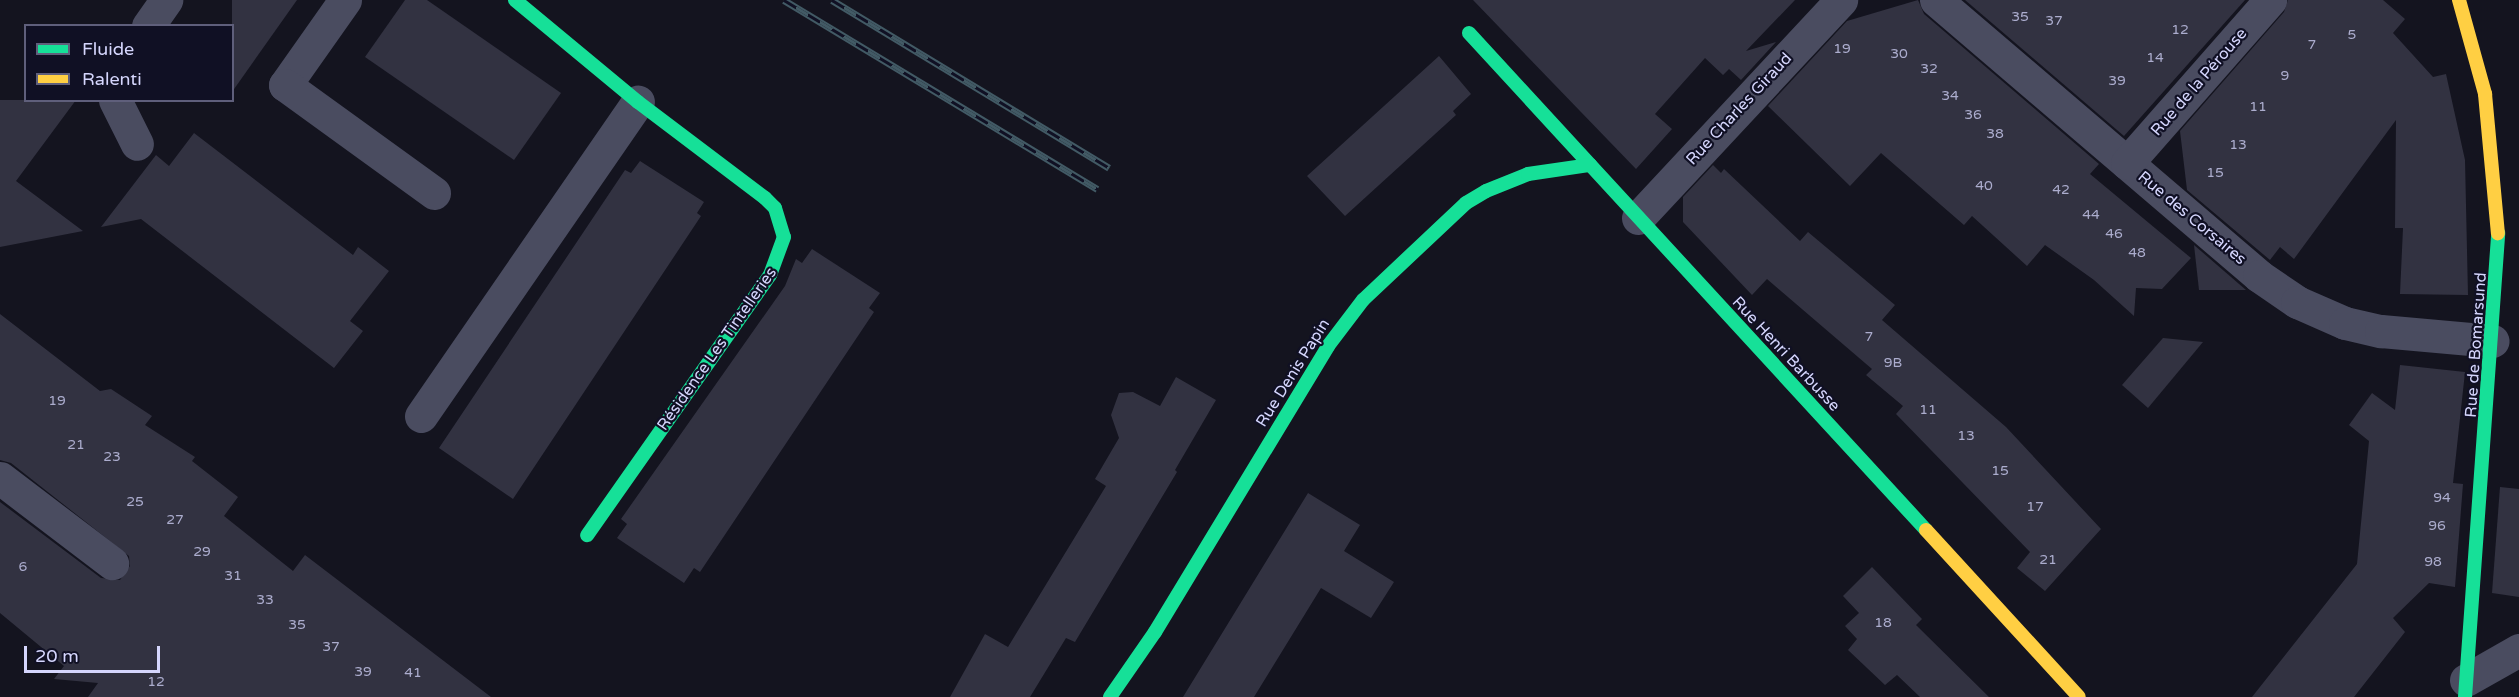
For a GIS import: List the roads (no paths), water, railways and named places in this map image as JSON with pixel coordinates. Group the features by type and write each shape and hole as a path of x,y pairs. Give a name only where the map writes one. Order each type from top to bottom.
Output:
{"street":[{"path":"149,24 166,0"},
{"path":"345,0 285,85 434,193"},
{"name":"Résidence Les Tintelleries","path":"515,0 638,102 765,198 775,208 784,237 770,275 587,535"},
{"name":"Rue Charles Giraud","path":"1638,218 1841,0"},
{"name":"Rue des Corsaires","path":"1936,0 2259,276 2314,311 2381,331 2493,341"},
{"name":"Rue de la Pérouse","path":"2127,164 2270,0"},
{"name":"Rue de Bomarsund","path":"2459,0 2478,61 2494,159 2498,266 2465,689"},
{"name":"Rue Henri Barbusse","path":"1469,33 2079,697"},
{"path":"116,102 137,144"},
{"path":"421,416 638,102"},
{"name":"Rue Denis Papin","path":"1110,697 1155,632 1328,346 1363,300 1466,203 1486,191 1528,174 1590,165"},
{"path":"0,478 112,563"},
{"path":"2465,689 2519,650"}],"railway":[{"path":"784,0 1097,189"},
{"path":"832,0 1109,168"}]}
